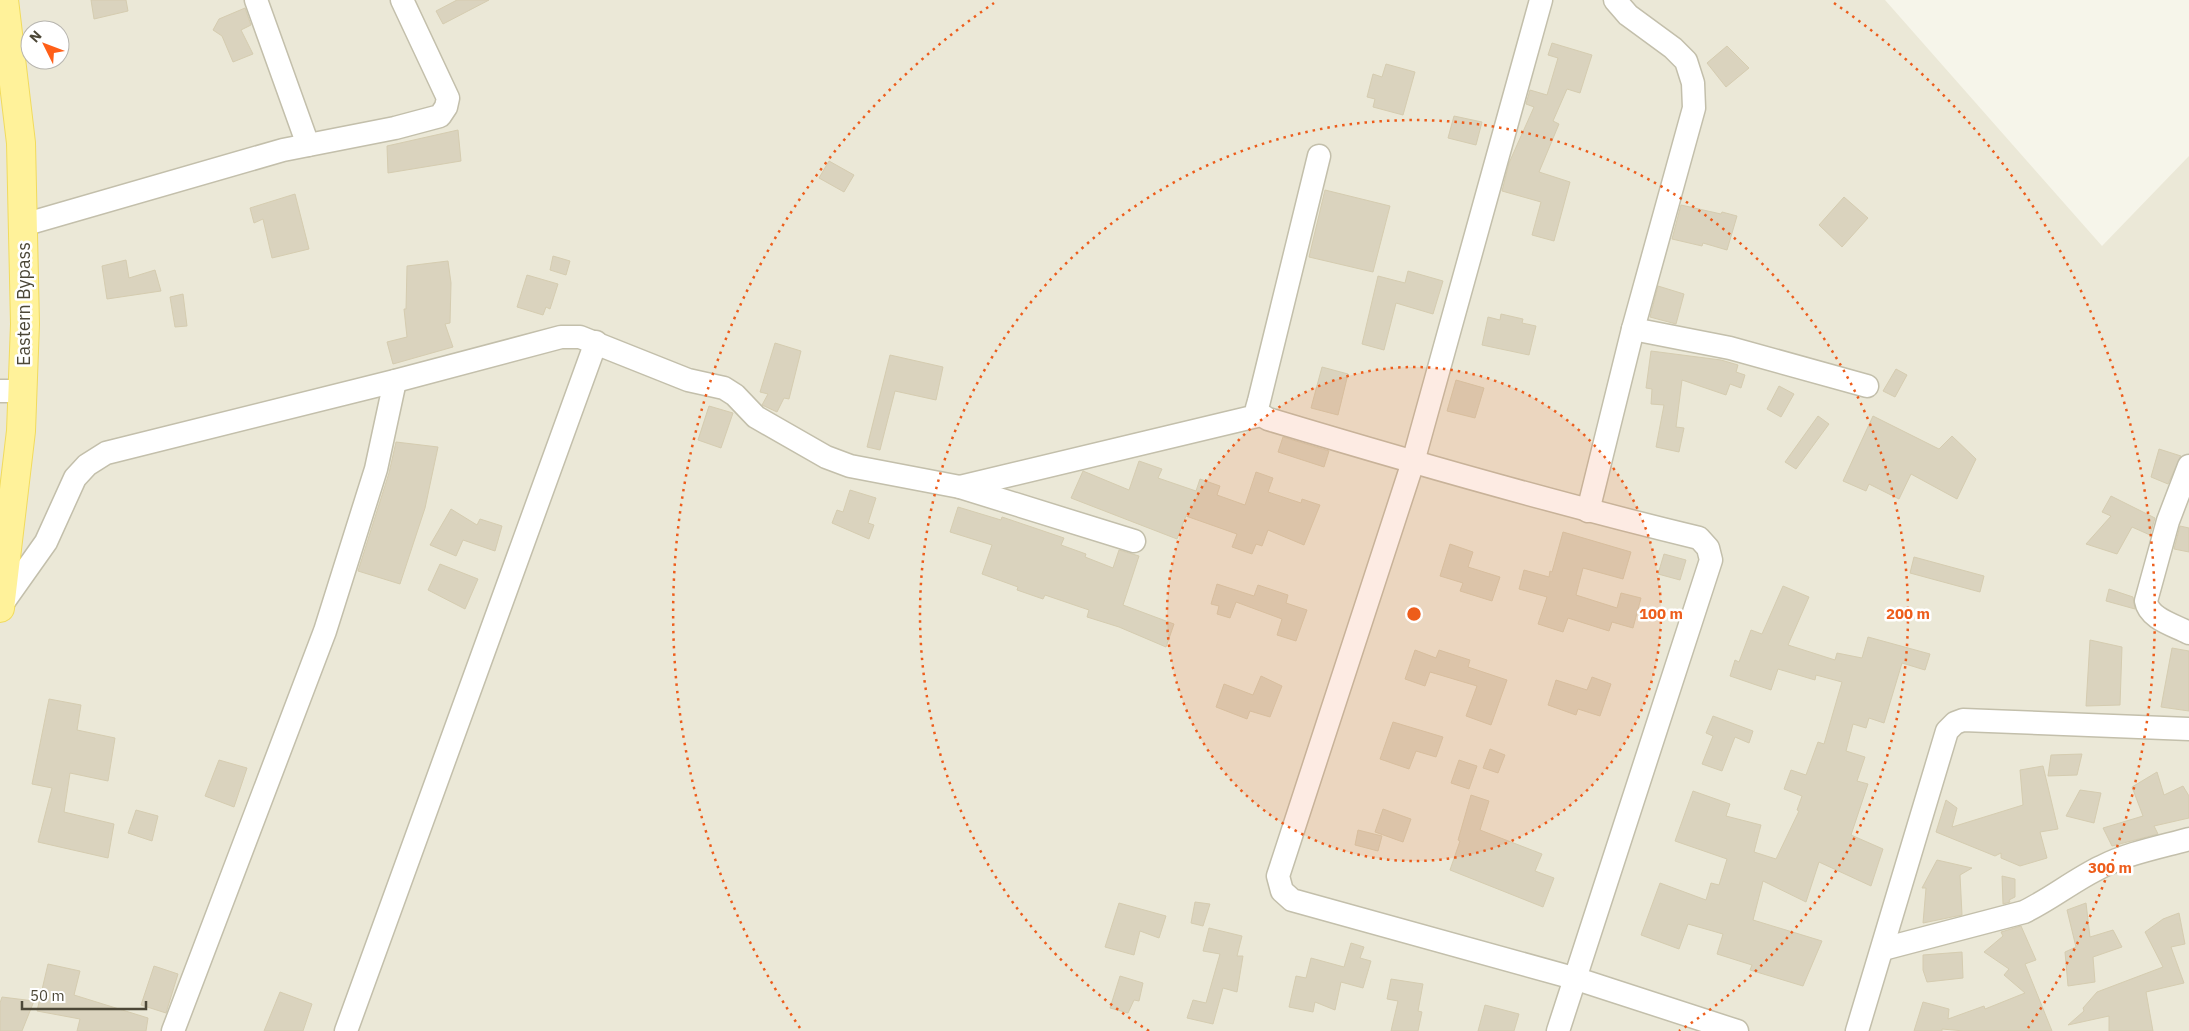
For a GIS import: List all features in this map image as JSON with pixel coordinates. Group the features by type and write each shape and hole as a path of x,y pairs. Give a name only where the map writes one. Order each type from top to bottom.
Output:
{"main road":[{"name":"Eastern Bypass","path":"0,608 21,431 12,391 25,324 21,143 4,0"}],"street":[{"path":"256,0 308,145"},
{"path":"23,225 283,150 395,128 440,116 446,107 448,98 402,0"},
{"path":"1541,0 1413,462 1278,876 1282,891 1292,900 1577,978 1737,1031"},
{"path":"1588,511 1633,329 1694,108 1693,83 1686,61 1673,48 1628,15 1615,0"},
{"path":"1319,156 1257,408 1261,415 1268,419 1413,462 1588,511 1699,538 1708,548 1711,560 1577,978 1558,1031"},
{"path":"1633,329 1730,348 1867,386"},
{"path":"0,608 46,542 75,478 88,464 106,453 561,338 580,337 688,380 724,388 735,395 756,417 826,457 850,466 960,487 1134,542"},
{"path":"346,1031 596,342"},
{"path":"174,1031 325,631 376,469 395,381"},
{"path":"960,487 1261,415"},
{"path":"2189,466 2168,521 2146,600 2147,608 2152,615 2189,633"},
{"path":"1857,1031 1947,731 1955,723 1964,720 2189,729"},
{"path":"1882,949 2024,912 2108,864 2189,839"}],"shaded area":[{"path":"0,0 1885,0 2102,246 2189,156 2189,1031 0,1031"}],"building":[{"path":"91,0 126,0 128,11 94,19"},
{"path":"457,0 489,0 443,24 436,11"},
{"path":"245,8 251,25 241,30 253,54 233,62 222,36 213,30 219,19"},
{"path":"1552,43 1592,55 1580,93 1567,89 1553,121 1559,124 1539,172 1570,182 1554,241 1532,235 1541,202 1502,191 1509,163 1534,107 1526,104 1530,90 1547,95 1558,58 1548,55"},
{"path":"1727,46 1749,68 1726,87 1707,63"},
{"path":"1386,64 1415,72 1403,115 1373,107 1375,99 1367,97 1373,74 1382,77"},
{"path":"1454,116 1482,122 1476,145 1448,138"},
{"path":"458,130 461,161 388,173 387,146"},
{"path":"829,161 854,175 844,192 819,178"},
{"path":"1325,190 1390,206 1373,272 1309,257"},
{"path":"295,194 309,249 272,258 263,219 254,223 250,208"},
{"path":"1844,197 1868,218 1842,247 1819,225"},
{"path":"1681,205 1737,216 1727,250 1703,243 1702,246 1672,239"},
{"path":"553,256 570,261 566,275 550,270"},
{"path":"126,260 129,278 155,270 161,291 107,299 102,266"},
{"path":"448,261 451,283 450,323 445,324 453,347 393,364 387,342 407,337 404,309 406,309 407,266"},
{"path":"1408,271 1443,281 1433,314 1396,303 1384,350 1362,344 1378,276 1405,283"},
{"path":"527,275 558,284 550,309 546,307 543,315 517,307"},
{"path":"1658,286 1684,294 1676,324 1650,317"},
{"path":"183,294 187,326 175,327 170,297"},
{"path":"1501,314 1523,319 1522,323 1536,326 1529,355 1482,345 1488,317 1500,320"},
{"path":"775,343 801,351 789,399 784,398 777,412 762,405 768,394 760,392"},
{"path":"1651,351 1721,360 1738,365 1736,372 1745,375 1741,388 1730,384 1726,395 1682,380 1676,427 1684,428 1679,452 1656,447 1664,405 1651,404 1652,389 1646,388"},
{"path":"890,355 943,367 936,400 895,391 880,450 867,447"},
{"path":"1322,367 1348,374 1338,415 1311,408"},
{"path":"1896,369 1907,375 1895,397 1883,391"},
{"path":"1456,380 1484,388 1475,418 1447,411"},
{"path":"1779,386 1794,394 1781,417 1767,409"},
{"path":"709,406 733,413 721,448 698,440"},
{"path":"1818,416 1829,424 1796,469 1785,462"},
{"path":"1873,416 1939,449 1952,436 1976,459 1957,499 1911,474 1899,499 1869,484 1866,491 1843,481"},
{"path":"1283,437 1329,451 1324,467 1278,452"},
{"path":"396,442 438,447 425,508 400,584 358,571 389,473"},
{"path":"2159,449 2181,456 2168,484 2151,477"},
{"path":"1139,461 1162,469 1158,478 1196,491 1200,479 1220,486 1217,495 1245,505 1256,472 1273,478 1268,492 1301,503 1302,499 1320,505 1304,545 1268,530 1262,546 1256,544 1252,554 1232,547 1237,534 1186,516 1177,539 1071,498 1083,471 1129,490"},
{"path":"850,490 876,498 868,523 874,525 869,539 832,523 837,510 843,512"},
{"path":"2111,496 2155,518 2150,535 2132,527 2117,554 2086,544 2111,516 2102,512"},
{"path":"958,507 1001,520 1002,517 1064,538 1061,545 1086,554 1085,557 1113,568 1119,550 1139,556 1123,605 1174,624 1166,647 1119,627 1087,617 1089,610 1045,595 1043,599 1017,590 1018,587 982,574 992,545 950,532"},
{"path":"451,509 477,525 480,519 502,526 495,551 463,540 456,556 430,545"},
{"path":"2180,526 2189,528 2189,552 2174,549"},
{"path":"1563,532 1631,552 1623,579 1583,568 1576,595 1617,608 1621,593 1641,598 1633,628 1612,622 1609,631 1568,618 1563,632 1538,624 1547,597 1519,589 1524,570 1549,577"},
{"path":"1450,544 1473,552 1468,567 1500,577 1492,601 1460,591 1463,583 1440,576"},
{"path":"1664,554 1686,560 1680,580 1658,574"},
{"path":"1914,557 1984,576 1980,592 1910,573"},
{"path":"440,564 478,579 465,609 428,590"},
{"path":"1217,584 1254,596 1258,585 1288,595 1286,603 1307,610 1296,641 1277,635 1282,619 1236,602 1230,618 1217,614 1219,606 1211,604"},
{"path":"1783,586 1809,597 1788,645 1835,660 1837,653 1862,658 1868,637 1930,654 1925,670 1902,663 1884,723 1869,718 1866,728 1853,724 1846,751 1865,757 1857,781 1868,784 1851,835 1883,849 1871,886 1819,862 1806,902 1763,881 1753,920 1822,941 1803,986 1750,970 1752,965 1717,954 1723,934 1688,924 1679,949 1641,935 1660,883 1706,900 1711,883 1719,885 1727,859 1675,841 1693,791 1730,804 1726,816 1761,825 1754,852 1776,859 1799,811 1797,810 1802,796 1784,789 1791,770 1806,775 1818,742 1824,744 1842,682 1816,675 1815,680 1778,669 1771,690 1730,676 1735,660 1739,662 1751,630 1762,634"},
{"path":"2109,589 2133,597 2135,609 2106,601"},
{"path":"2090,640 2122,647 2120,705 2086,706"},
{"path":"2172,648 2189,651 2189,711 2161,707"},
{"path":"1415,650 1436,658 1439,650 1470,660 1468,667 1507,680 1491,725 1466,716 1477,686 1430,672 1425,686 1405,679"},
{"path":"1261,676 1282,686 1270,717 1250,711 1247,719 1216,707 1224,684 1253,695"},
{"path":"1592,677 1611,684 1600,716 1578,709 1576,715 1548,705 1556,680 1587,690"},
{"path":"49,699 81,705 77,730 115,738 108,781 70,773 64,812 114,824 108,858 38,842 52,788 32,784"},
{"path":"1713,716 1753,731 1749,743 1735,737 1722,771 1702,764 1713,736 1706,733"},
{"path":"1393,722 1443,737 1436,757 1416,751 1409,769 1380,759"},
{"path":"1490,749 1505,755 1498,773 1483,768"},
{"path":"2082,754 2077,775 2048,776 2051,755"},
{"path":"219,760 247,768 234,807 205,796"},
{"path":"1459,760 1477,766 1469,789 1451,783"},
{"path":"2043,766 2058,829 2040,832 2047,858 2020,866 2001,858 2001,853 1995,856 1936,832 1946,800 1957,808 1952,827 2023,805 2020,770"},
{"path":"2157,772 2164,795 2183,786 2189,796 2189,818 2154,826 2158,834 2112,846 2103,828 2143,816 2132,787"},
{"path":"2080,790 2101,793 2094,823 2066,816"},
{"path":"1471,795 1489,801 1480,830 1542,854 1535,871 1554,878 1543,907 1450,870 1460,841 1458,840"},
{"path":"1383,809 1411,819 1403,842 1375,832"},
{"path":"136,810 158,816 152,841 128,833"},
{"path":"1358,830 1382,836 1378,851 1355,845"},
{"path":"1937,860 1972,868 1960,875 1962,915 1923,923 1926,888 1922,888"},
{"path":"2002,876 2015,879 2015,897 2009,900 2010,902 2003,904"},
{"path":"1195,902 1210,904 1203,926 1191,923"},
{"path":"1119,903 1166,916 1159,938 1140,931 1134,955 1105,947"},
{"path":"2086,903 2090,937 2113,930 2122,947 2093,957 2095,982 2068,986 2065,952 2076,947 2067,910"},
{"path":"2179,913 2185,944 2171,947 2184,983 2146,992 2153,1031 2109,1031 2109,1016 2068,1025 2084,1011 2083,1008 2097,992 2163,967 2145,932 2163,919"},
{"path":"2021,926 2036,960 2025,964 2052,1031 1964,1031 1942,1029 1942,1031 1914,1031 1923,1002 1949,1009 1948,1019 1984,1006 1985,1009 2025,993 2004,975 2009,969 1984,952 2003,936 2001,932"},
{"path":"1209,928 1242,936 1237,956 1243,956 1237,992 1223,988 1213,1024 1187,1018 1193,1000 1206,1003 1220,954 1203,951"},
{"path":"1351,943 1364,947 1360,958 1371,961 1363,988 1341,982 1335,1010 1315,1002 1313,1012 1289,1007 1296,976 1306,978 1311,958 1344,967"},
{"path":"1962,952 1963,978 1927,982 1923,970 1923,955"},
{"path":"48,964 80,971 74,995 148,1018 146,1031 77,1031 80,1019 37,1011"},
{"path":"154,966 178,974 166,1013 141,1005"},
{"path":"1120,976 1143,983 1139,1001 1134,1000 1128,1013 1110,1008"},
{"path":"1391,979 1423,984 1418,1011 1422,1012 1418,1031 1391,1031 1398,1001 1387,999"},
{"path":"280,992 312,1004 303,1031 264,1031"},
{"path":"2,997 34,1001 22,1031 0,1031 0,1003"},
{"path":"1485,1005 1519,1014 1514,1031 1478,1031"}]}
